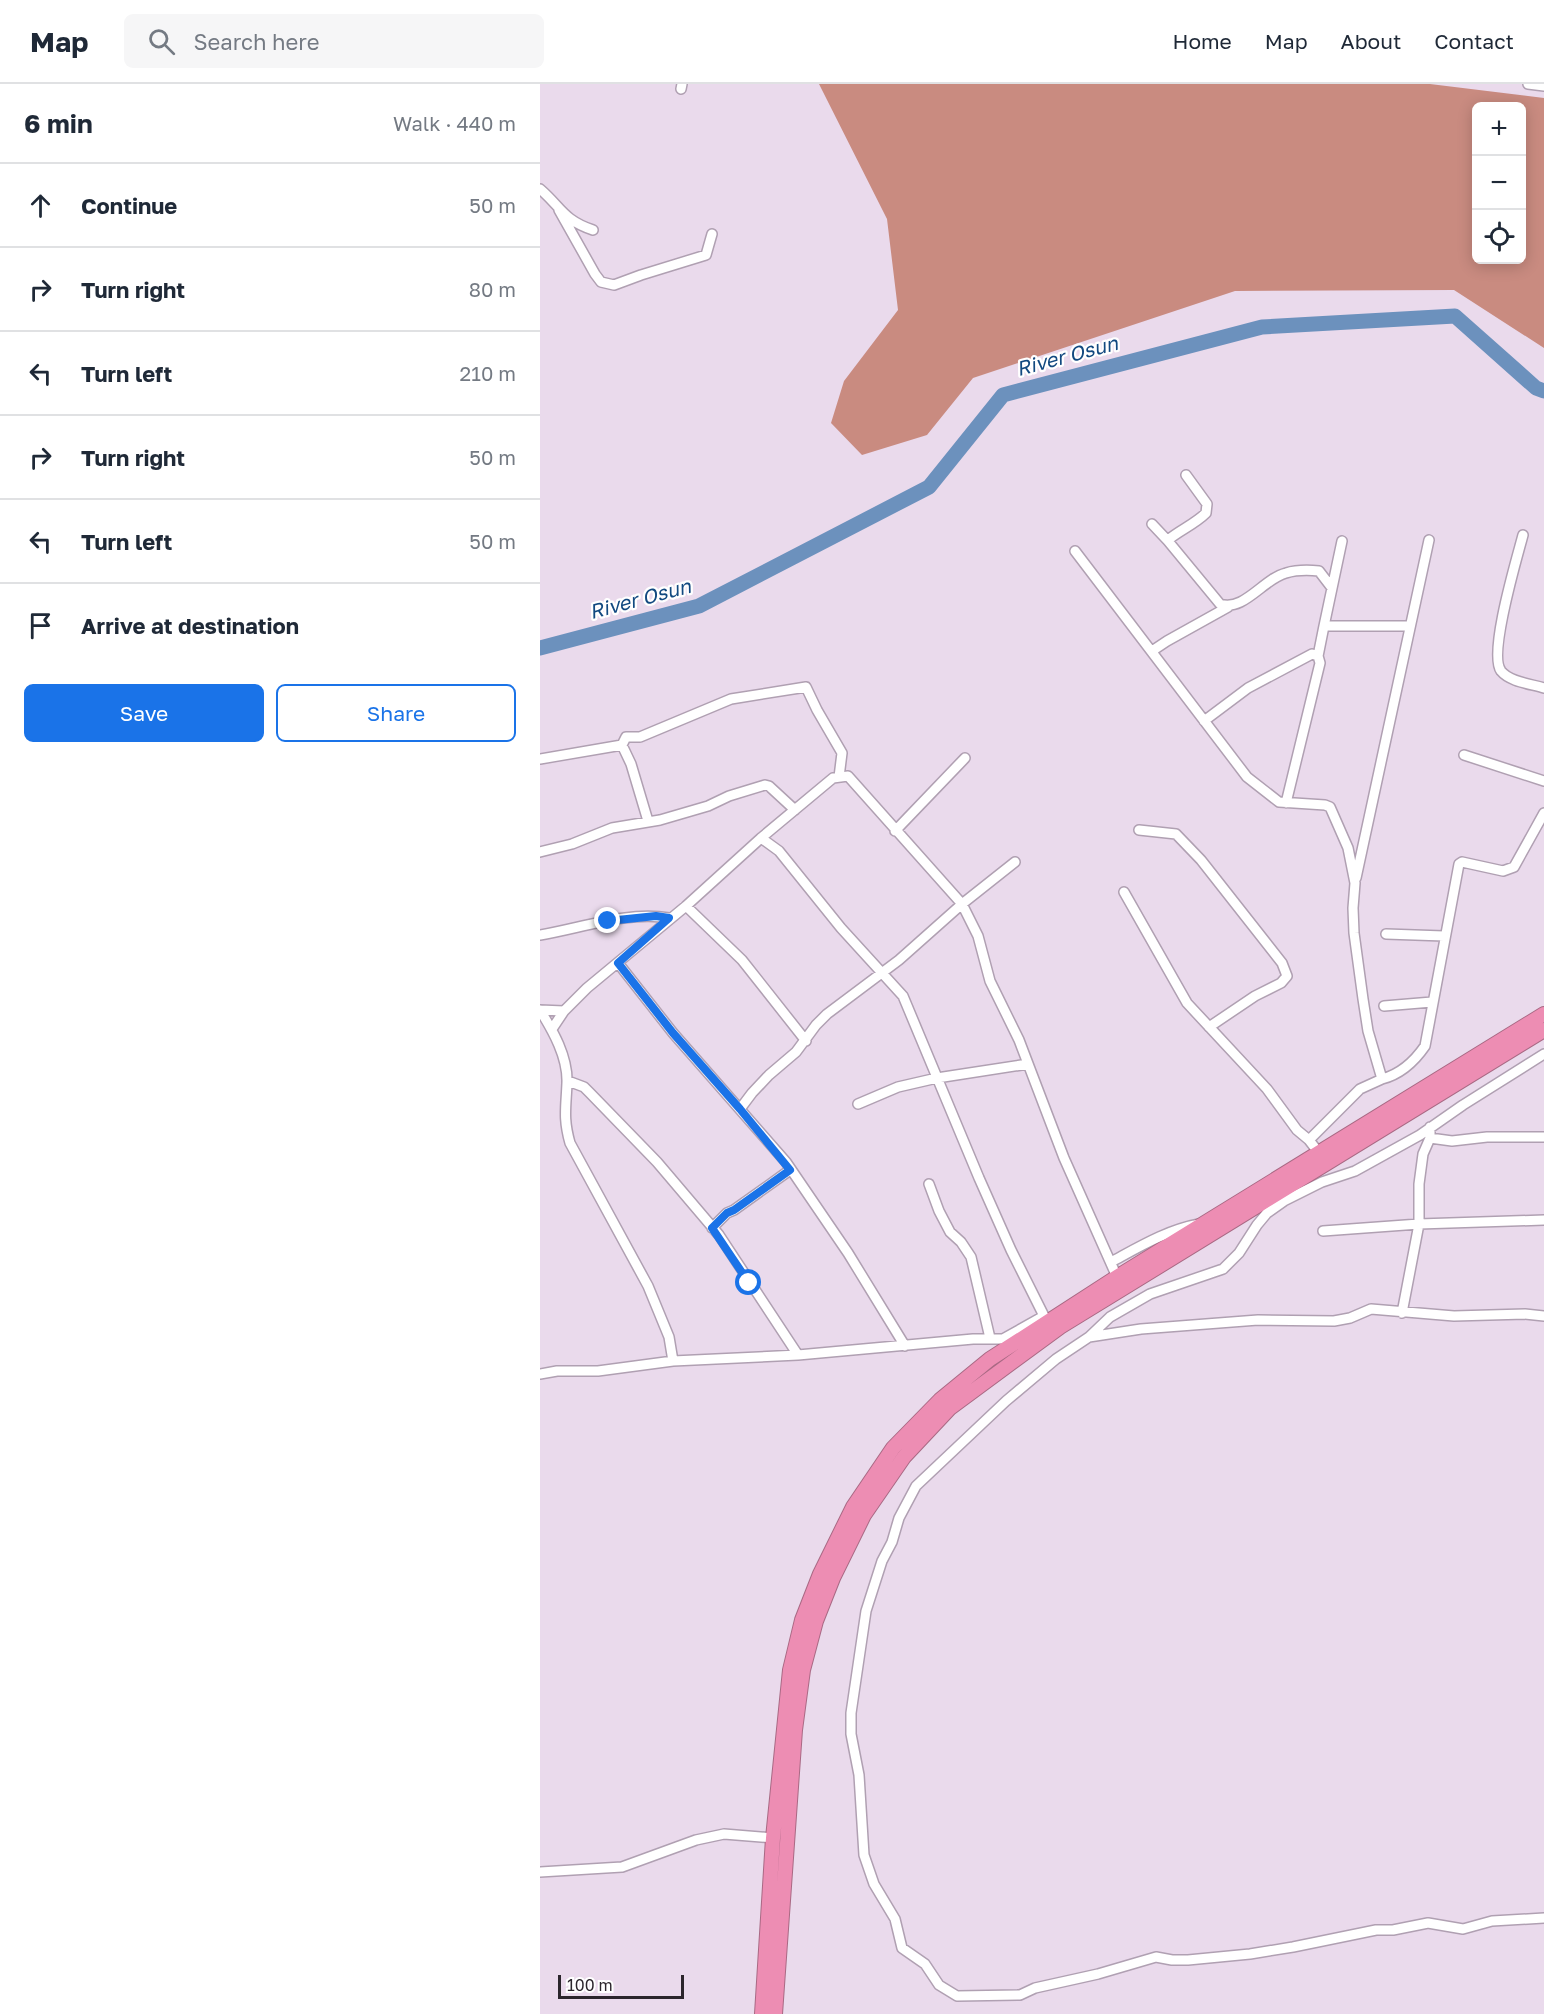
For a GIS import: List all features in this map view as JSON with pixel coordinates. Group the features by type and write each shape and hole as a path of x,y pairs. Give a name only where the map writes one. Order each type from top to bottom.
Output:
{"highway":[{"path":"775,2014 795,1730 803,1670 816,1621 833,1578 864,1515 904,1457 950,1408 1060,1327 1544,1014"},
{"path":"762,2014 773,1838 792,1660 802,1620 816,1583 852,1507 892,1448 940,1400 990,1359 1046,1319 1206,1223 1323,1159 1544,1030"}],"street":[{"path":"1528,84 1544,86"},
{"path":"540,189 559,210 594,274 601,282 614,285 706,255 712,234"},
{"path":"559,210 581,226 593,230"},
{"path":"1168,540 1206,513 1207,504 1186,475"},
{"path":"1152,524 1168,540 1220,604 1228,606"},
{"path":"1523,535 1502,618 1498,668 1504,674 1544,688"},
{"path":"1382,1079 1368,1031 1363,999 1354,933 1354,883 1429,540"},
{"path":"1286,803 1320,663 1318,656 1342,542"},
{"path":"1075,551 1247,777 1274,800 1330,807 1348,848 1354,883"},
{"path":"1152,651 1228,606 1245,600 1258,589 1285,573 1319,571 1332,588"},
{"path":"1324,627 1409,626"},
{"path":"1204,721 1248,688 1312,654 1318,656"},
{"path":"622,746 626,737 640,737 731,699 806,687 842,753 839,777"},
{"path":"540,759 622,746"},
{"path":"622,746 631,764 648,821"},
{"path":"1464,755 1544,781"},
{"path":"895,831 965,758"},
{"path":"552,1029 564,1011 587,987 686,906 761,838 833,778 848,776 962,904 978,936 990,981 1019,1040 1068,1168 1117,1277"},
{"path":"540,852 572,844 612,828 660,820 673,814 708,806 729,796 765,786 769,786 795,810"},
{"path":"1309,1140 1360,1089 1402,1071 1419,1056 1425,1046 1459,864 1462,862 1503,871 1514,867 1544,813"},
{"path":"1139,830 1176,834 1201,860 1282,963 1287,976 1281,983 1255,996 1209,1027"},
{"path":"540,1374 598,1371 673,1361 798,1355 990,1338 1003,1339 1046,1319 1011,1250 903,996 842,928 779,851 761,838"},
{"path":"1348,848 1362,850"},
{"path":"740,1109 752,1093 796,1052 827,1014 899,960 962,904 1015,862"},
{"path":"1124,892 1187,1002 1267,1089 1297,1130 1309,1140 1338,1176"},
{"path":"686,906 742,960 806,1041"},
{"path":"540,935 608,921 656,916 669,918"},
{"path":"1386,934 1444,936"},
{"path":"618,963 673,1033 790,1170 848,1253 905,1346"},
{"path":"1384,1006 1432,1002"},
{"path":"540,1010 564,1011"},
{"path":"540,1010 561,1049 568,1082 565,1123 570,1143 648,1286 669,1337 673,1361"},
{"path":"1544,1054 1430,1127 1355,1171 1338,1176 1284,1201 1267,1213 1239,1253 1223,1269 1150,1294 1110,1317 1006,1401 916,1486 899,1518 866,1611 851,1713 851,1734 860,1775 864,1855 874,1884 895,1919 902,1948 926,1964 939,1985 957,1996 1020,1995 1035,1988 1098,1974 1156,1957 1188,1960 1250,1954 1376,1930 1393,1930 1428,1923 1463,1929 1492,1921 1544,1918"},
{"path":"858,1104 898,1087 937,1078 1028,1064"},
{"path":"568,1082 584,1087 591,1093 657,1162 712,1228 798,1355"},
{"path":"1402,1313 1419,1224 1419,1184 1423,1154 1430,1138 1430,1127"},
{"path":"1430,1138 1452,1141 1487,1137 1544,1137"},
{"path":"712,1228 727,1213 790,1170"},
{"path":"929,1184 950,1232 961,1242 971,1257 990,1338"},
{"path":"1323,1231 1419,1224 1544,1220"},
{"path":"1111,1262 1182,1227 1206,1223"},
{"path":"1089,1336 1141,1329 1258,1320 1334,1321 1350,1318 1371,1309 1454,1316 1525,1314 1544,1316"},
{"path":"540,1872 622,1867 696,1840 724,1834 773,1838"}],"shaded area":[{"path":"819,84 1430,84 1544,98 1544,348 1454,290 1235,291 973,378 927,435 862,455 831,423 844,381 898,310 887,219"}],"waterway":[{"name":"River Osun","path":"540,648 699,606 929,487 1003,395 1262,327 1455,316 1536,388 1544,391"}],"route":[{"path":"608,921 656,916 669,918 618,963 673,1033 786,1162 790,1170 727,1213 712,1228 749,1283"}]}
